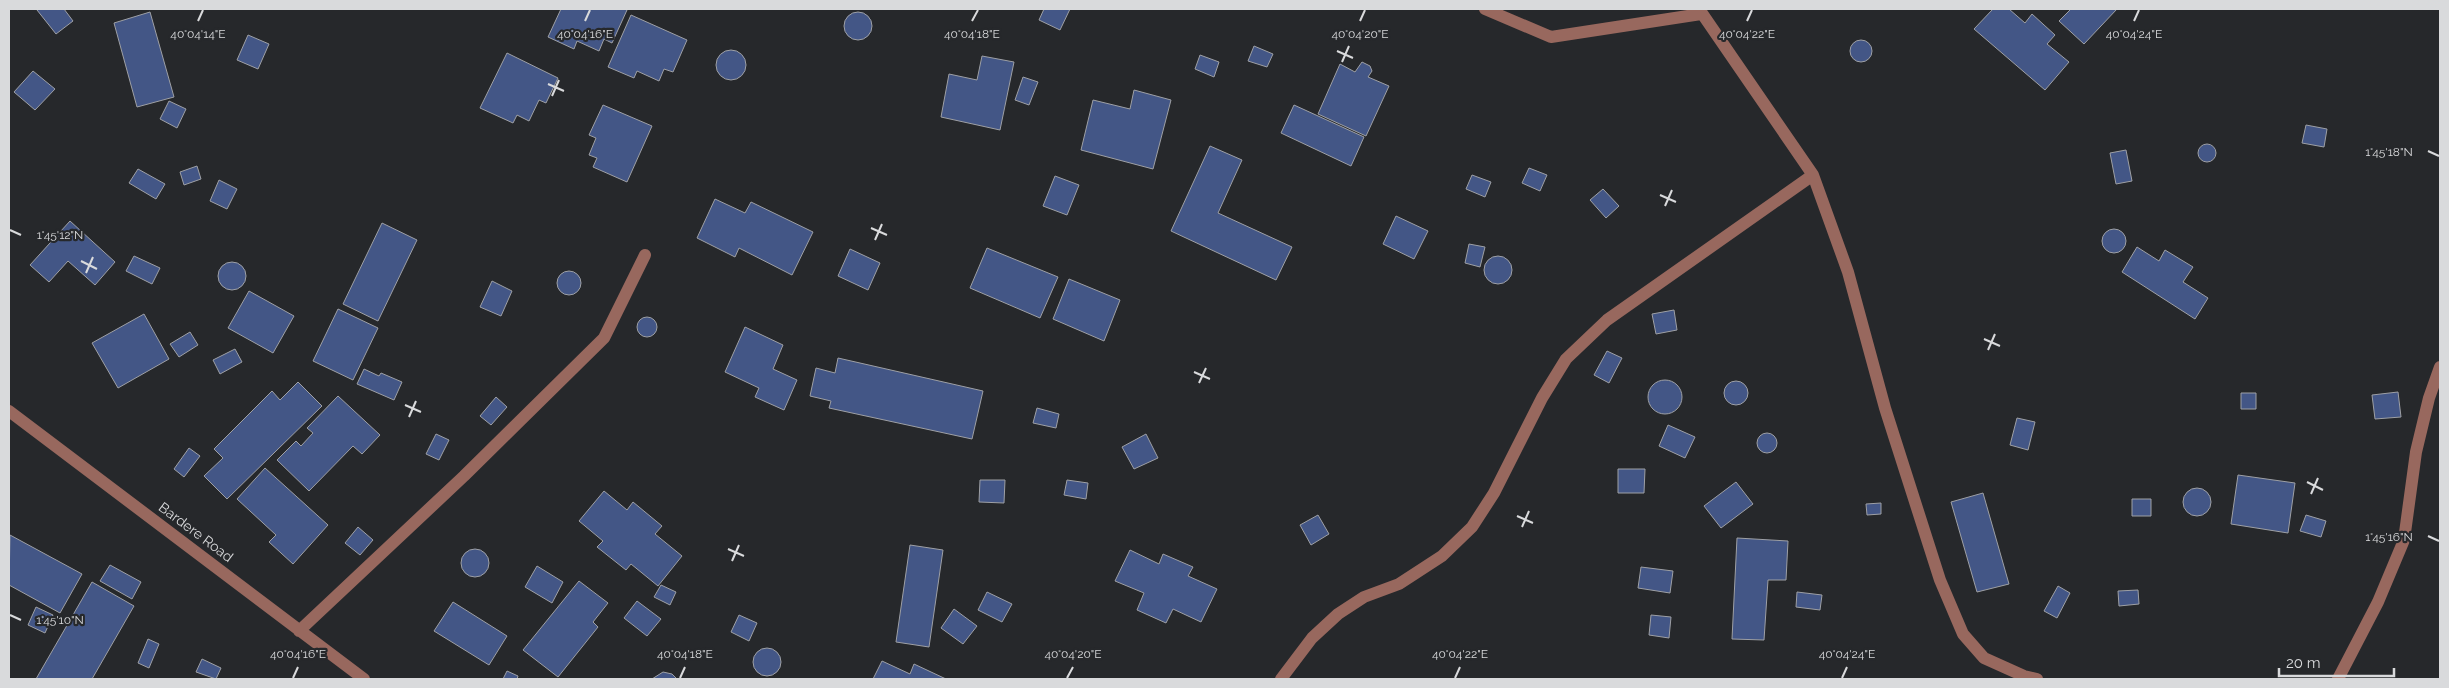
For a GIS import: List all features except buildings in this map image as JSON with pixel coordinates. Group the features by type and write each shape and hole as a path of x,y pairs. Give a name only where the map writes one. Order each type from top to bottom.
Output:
{"street":[{"path":"1485,9 1551,37 1700,11 1813,175 1848,272 1885,408 1940,580 1963,634 1984,658 2024,676 2037,679"},
{"path":"1281,679 1312,638 1338,614 1364,597 1399,584 1442,556 1472,527 1494,493 1542,398 1572,352 1607,320 1813,175"},
{"path":"299,631 464,476 604,338 645,256"},
{"path":"2338,679 2378,602 2404,540 2416,452 2429,398 2440,367"},
{"name":"Bardere Road","path":"9,411 229,575 299,631 364,679"}]}
